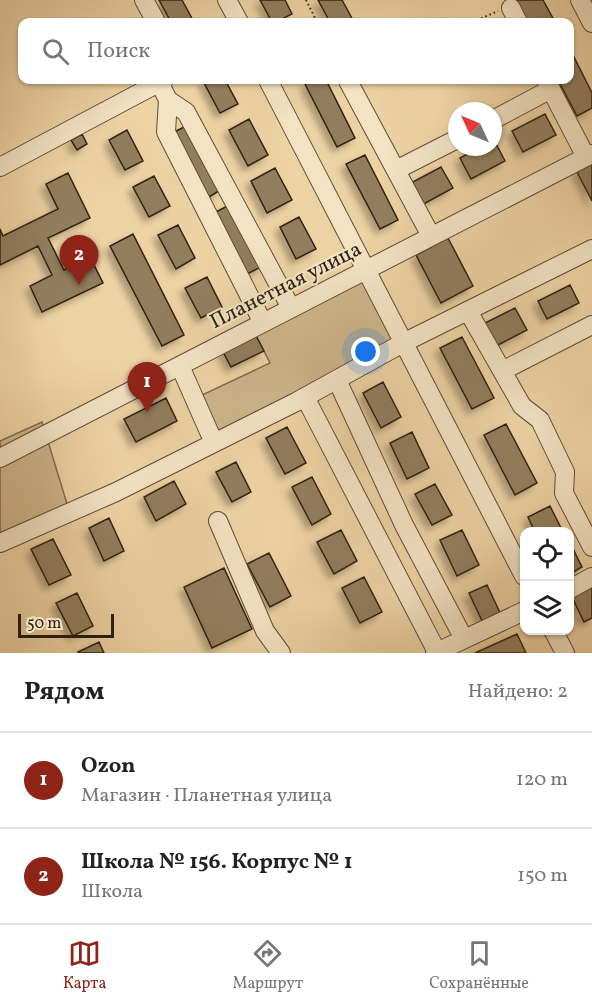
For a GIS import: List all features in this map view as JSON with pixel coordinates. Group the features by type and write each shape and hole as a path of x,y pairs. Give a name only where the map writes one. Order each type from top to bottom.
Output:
{"street":[{"path":"144,0 154,18"},
{"path":"227,0 236,18"},
{"path":"580,0 592,23"},
{"path":"0,167 155,84"},
{"path":"162,84 168,100 166,132 263,323"},
{"path":"270,84 520,566"},
{"path":"350,84 431,236"},
{"path":"502,114 549,85 589,155"},
{"path":"168,100 186,112 291,308"},
{"path":"396,170 448,144"},
{"name":"Планетная улица","path":"0,458 589,155"},
{"path":"0,543 116,492 305,397 403,343 592,249"},
{"path":"468,311 522,406 540,420 565,472 564,493 592,548"},
{"path":"502,371 592,325"},
{"path":"180,366 214,443"},
{"path":"337,380 404,525 464,639"},
{"path":"305,397 436,652 520,613"},
{"path":"218,521 265,631 281,653"},
{"path":"574,587 592,577"},
{"path":"556,635 565,653"}],"path":[{"path":"306,0 315,18"},
{"path":"481,18 494,12 514,15"}],"shaded area":[{"path":"361,278 394,342 219,435 202,395 270,363 254,332"},
{"path":"42,422 68,507 0,537 0,441"}],"building":[{"path":"159,0 182,0 192,18 169,18"},
{"path":"260,0 285,0 292,14 284,18 270,18"},
{"path":"318,0 342,0 352,18 328,18"},
{"path":"515,0 543,0 553,18 525,18"},
{"path":"574,57 592,93 592,108 577,116 560,84 574,84"},
{"path":"205,84 227,84 238,104 220,113"},
{"path":"305,84 328,84 355,138 337,147"},
{"path":"545,114 556,135 523,152 512,131"},
{"path":"249,119 268,155 248,166 229,130"},
{"path":"188,125 222,189 209,197 174,132"},
{"path":"127,130 143,161 125,170 109,140"},
{"path":"82,134 87,144 77,150 71,140"},
{"path":"365,155 398,220 380,229 346,164"},
{"path":"502,155 505,161 471,179 460,158"},
{"path":"592,162 592,201 576,170"},
{"path":"441,167 453,188 420,206 409,184"},
{"path":"275,168 292,200 267,213 251,181"},
{"path":"68,173 90,218 48,238 64,270 90,257 103,283 42,312 30,286 52,275 38,246 0,265 0,229 3,236 58,209 46,184"},
{"path":"154,176 170,206 149,217 133,187"},
{"path":"229,205 263,266 247,274 214,213"},
{"path":"299,217 316,249 296,259 280,227"},
{"path":"178,225 195,258 176,269 158,235"},
{"path":"133,234 184,335 162,346 110,246"},
{"path":"448,238 473,286 441,303 416,255"},
{"path":"207,277 222,307 201,318 185,288"},
{"path":"570,285 579,303 547,319 538,301"},
{"path":"515,308 527,330 496,346 485,323"},
{"path":"254,332 264,351 231,367 221,348"},
{"path":"462,337 494,398 472,409 440,348"},
{"path":"383,382 401,417 381,428 363,393"},
{"path":"166,398 177,421 136,442 124,419"},
{"path":"506,424 537,483 515,495 484,435"},
{"path":"287,427 306,463 285,474 266,438"},
{"path":"412,432 429,468 407,479 390,443"},
{"path":"236,462 251,492 232,502 216,472"},
{"path":"312,477 331,514 312,525 292,487"},
{"path":"174,481 186,504 156,521 144,497"},
{"path":"435,484 452,515 432,525 415,494"},
{"path":"550,506 560,527 533,527 528,517"},
{"path":"109,518 124,551 104,561 89,528"},
{"path":"341,530 357,561 334,574 317,542"},
{"path":"462,530 479,565 457,576 440,540"},
{"path":"53,539 71,575 49,585 31,549"},
{"path":"574,551 582,567 574,572"},
{"path":"269,553 291,596 270,607 247,564"},
{"path":"224,568 252,629 212,648 184,587"},
{"path":"364,577 382,612 360,623 342,588"},
{"path":"487,585 502,617 484,625 469,593"},
{"path":"592,587 592,618 584,622 574,601 574,596"},
{"path":"77,593 93,626 73,636 56,603"},
{"path":"517,634 526,653 475,653"},
{"path":"99,642 104,653 78,652"}],"place":[{"name":"Школа № 156. Корпус № 1","path":"79,285"},
{"name":"Ozon","path":"147,412"}]}
